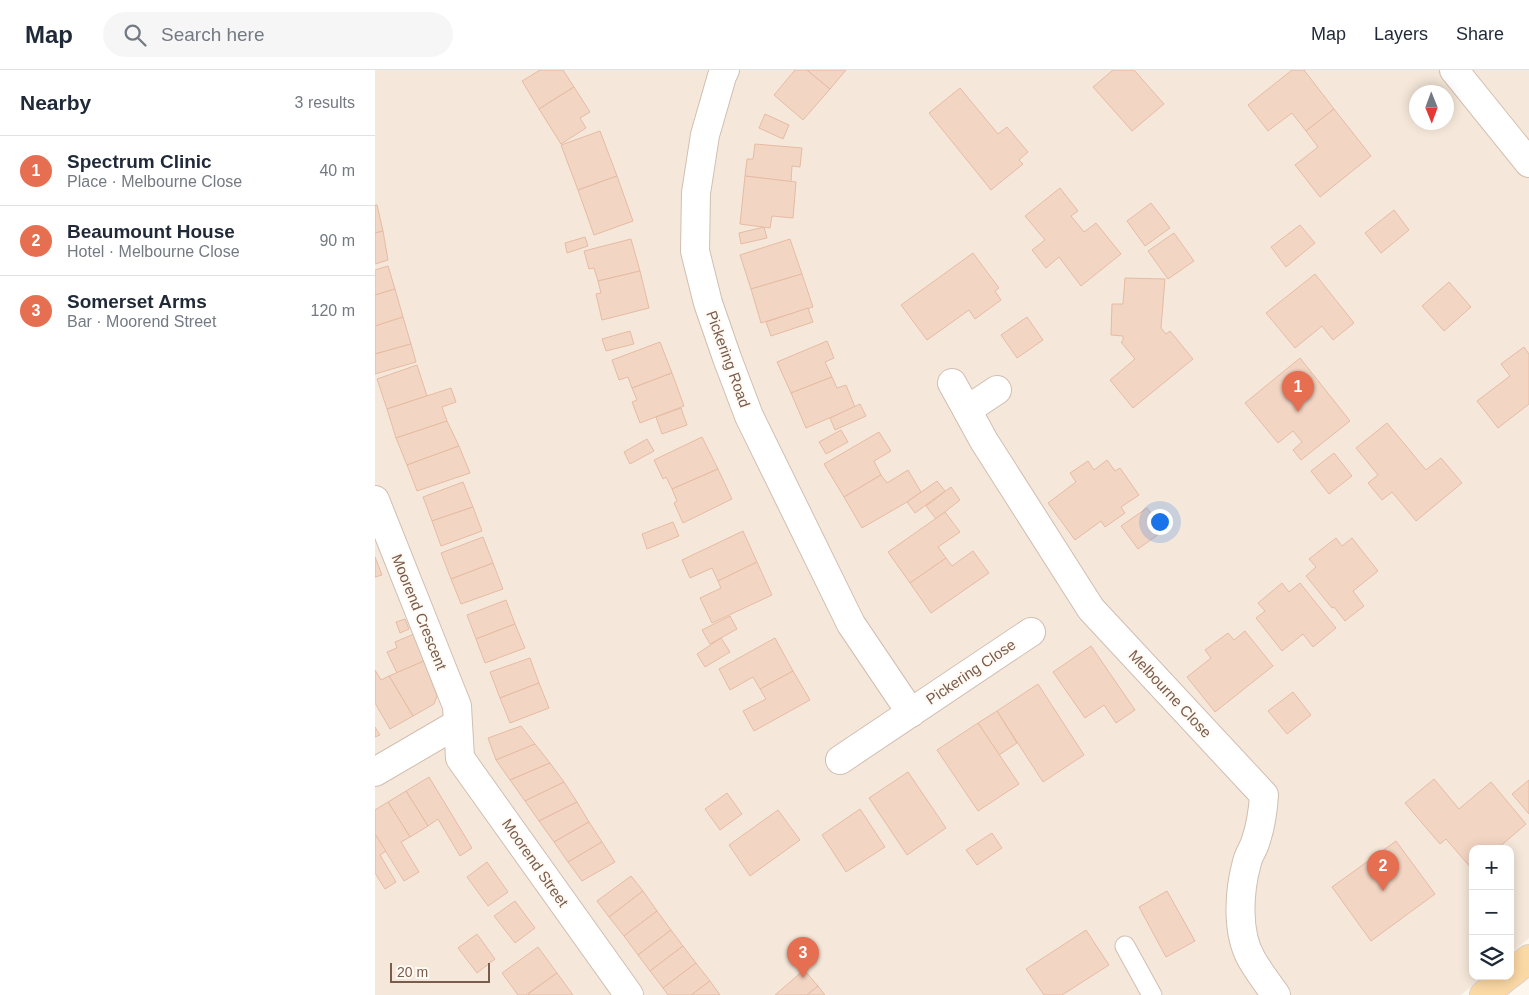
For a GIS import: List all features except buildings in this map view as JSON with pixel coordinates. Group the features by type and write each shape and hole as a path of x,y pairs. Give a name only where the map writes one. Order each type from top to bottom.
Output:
{"main road":[{"path":"1514,971 1529,959"},
{"path":"1484,995 1503,980"}],"street":[{"path":"1454,70 1529,163"},
{"name":"Pickering Road","path":"719,72 705,135 696,193 695,251 701,278 722,345 749,416 851,624"},
{"name":"Melbourne Close","path":"952,383 985,441 1091,609 1264,795 1262,822 1241,885 1240,910 1243,936 1251,959 1276,995"},
{"path":"967,410 997,390"},
{"name":"Moorend Crescent","path":"375,500 457,706 457,724"},
{"name":"Pickering Close","path":"851,624 911,713"},
{"name":"Pickering Close","path":"840,760 1031,632"},
{"path":"375,772 457,724"},
{"name":"Moorend Street","path":"457,724 460,758 629,995"}],"lane":[{"path":"1125,946 1152,995"}],"shaded area":[{"path":"375,70 1529,70 1529,938 1514,951 1514,845 1469,845 1469,980 1479,980 1461,995 375,995"}],"place":[{"name":"Spectrum Clinic","path":"1298,412"},
{"name":"Beaumount House","path":"1383,891"},
{"name":"Somerset Arms","path":"803,978"}]}
